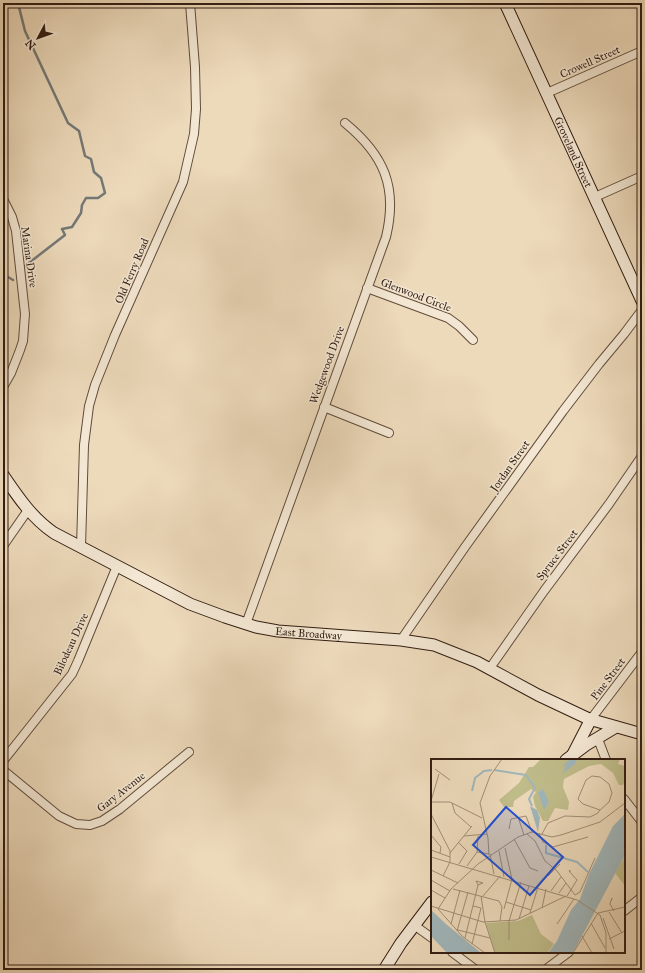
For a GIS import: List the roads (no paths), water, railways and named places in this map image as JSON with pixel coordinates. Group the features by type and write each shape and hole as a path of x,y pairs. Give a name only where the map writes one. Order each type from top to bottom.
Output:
{"street":[{"name":"Old Ferry Road","path":"81,547 84,445 89,406 115,335 183,182 193,140 196,109 195,67 190,3"},
{"name":"Groveland Street","path":"505,3 642,301"},
{"name":"Crowell Street","path":"547,93 642,51"},
{"name":"Wedgewood Drive","path":"246,624 386,237 390,209 387,179 380,161 364,140 345,123"},
{"path":"595,197 642,176"},
{"name":"Marina Drive","path":"3,199 12,217 16,231 25,314 23,341 11,373 3,387"},
{"name":"Glenwood Circle","path":"367,288 448,318 459,326 473,340"},
{"name":"Jordan Street","path":"401,640 536,448 572,399 642,310"},
{"path":"324,407 389,433"},
{"name":"Spruce Street","path":"490,668 642,456"},
{"name":"East Broadway","path":"3,475 28,510 46,528 190,604 225,618 278,631 401,640 434,645 490,668 538,695 591,719 642,734"},
{"path":"3,546 28,510"},
{"name":"Bilodeau Drive","path":"3,761 72,674 118,566"},
{"name":"Pine Street","path":"591,719 642,652"},
{"path":"569,758 591,719"},
{"path":"569,758 616,727"},
{"path":"598,739 606,759"},
{"name":"Gary Avenue","path":"3,770 59,816 76,824 90,825 102,822 120,810 189,752"},
{"path":"625,800 642,822"},
{"path":"625,910 642,897"},
{"path":"384,970 414,925 431,903"},
{"path":"414,925 431,937"},
{"path":"453,953 476,970"},
{"path":"545,970 568,953"}],"waterway":[{"path":"18,3 25,31 68,123 79,131 85,156 91,159 94,172 101,178 105,193 98,198 86,198 82,205 81,213 72,227 62,229 65,235 25,266"},
{"path":"3,274 13,280"}]}
